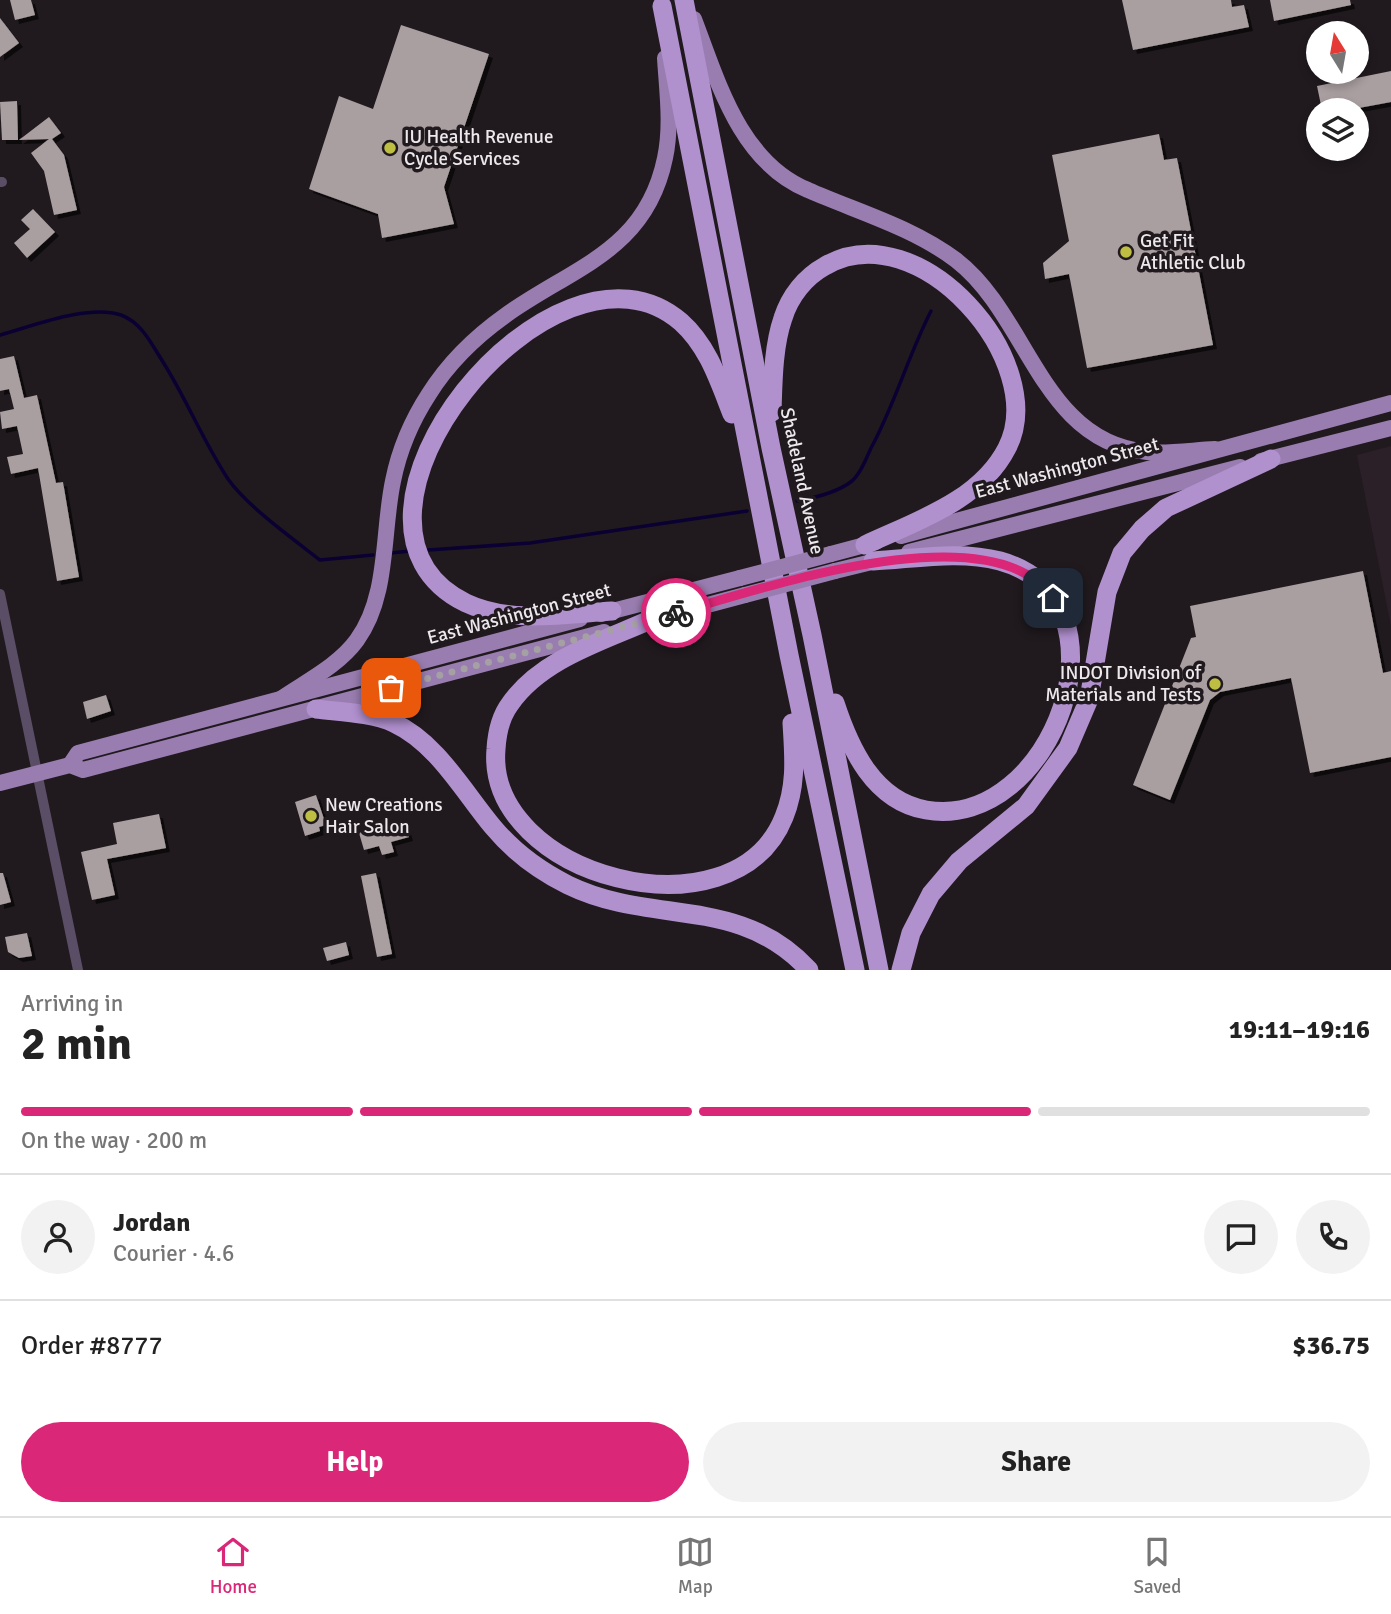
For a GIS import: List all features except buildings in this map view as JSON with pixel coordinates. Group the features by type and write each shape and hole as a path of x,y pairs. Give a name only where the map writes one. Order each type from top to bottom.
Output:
{"highway":[{"name":"Shadeland Avenue","path":"685,0 771,449 812,635 878,970"},
{"path":"662,3 789,655 855,970"},
{"path":"771,449 776,357 783,317 797,291 818,270 853,254 889,254 922,267 968,305 998,349 1014,390 1016,413 1007,447 983,481 959,499 869,553"},
{"path":"612,611 543,615 484,609 454,596 429,570 414,531 416,489 440,426 473,378 522,335 567,312 614,300 647,304 678,320 704,351 716,371 751,459"},
{"path":"901,970 911,933 931,894 958,861 1026,806 1068,748 1089,699 1107,592 1122,553 1142,529 1166,508 1271,459"},
{"path":"812,635 847,736 873,779 886,792 920,809 956,812 984,805 1020,778 1049,736 1069,680 1070,638 1056,602 1038,582 1002,562 960,556 869,553"},
{"path":"650,620 574,655 533,681 511,703 500,725 496,746 496,772 501,789 521,823 563,855 618,878 662,885 704,882 747,864 773,837 787,808 795,770 789,655"},
{"path":"316,709 392,722 413,734 431,750 510,845 538,867 570,886 627,904 714,917 749,926 780,944 810,970"}],"main road":[{"path":"685,0 738,124 755,150 781,175 807,190 920,237 956,260 1002,309 1057,401 1092,434 1119,446 1148,452 1215,449"},
{"path":"282,698 341,656 367,624 377,595 396,467 413,422 438,380 457,357 493,324 611,250 628,233 649,203 661,175 668,139 662,3"},
{"name":"East Washington Street","path":"0,783 70,765 83,770 835,571 869,553 1215,449 1391,404"},
{"name":"East Washington Street","path":"70,765 78,753 831,554 869,553 1271,459 1391,428"}],"street":[{"path":"0,594 78,970"}],"shaded area":[{"path":"1391,446 1391,626 1357,455"}],"waterway":[{"path":"797,501 840,488 858,474 931,311"},
{"path":"0,335 93,312 121,315 135,323 172,376 219,465 247,500 320,560 373,555"},
{"path":"428,550 530,543 747,511"},
{"path":"391,553 410,551"}],"way so far":[{"path":"391,688 676,613"}],"place":[{"name":"IU Health Revenue Cycle Services","path":"390,148"},
{"name":"Get Fit Athletic Club","path":"1126,252"},
{"name":"INDOT Division of Materials and Tests","path":"1215,684"},
{"name":"New Creations Hair Salon","path":"311,816"}],"route":[{"path":"676,613 873,561 945,556 1002,562 1038,582 1053,598"}]}
